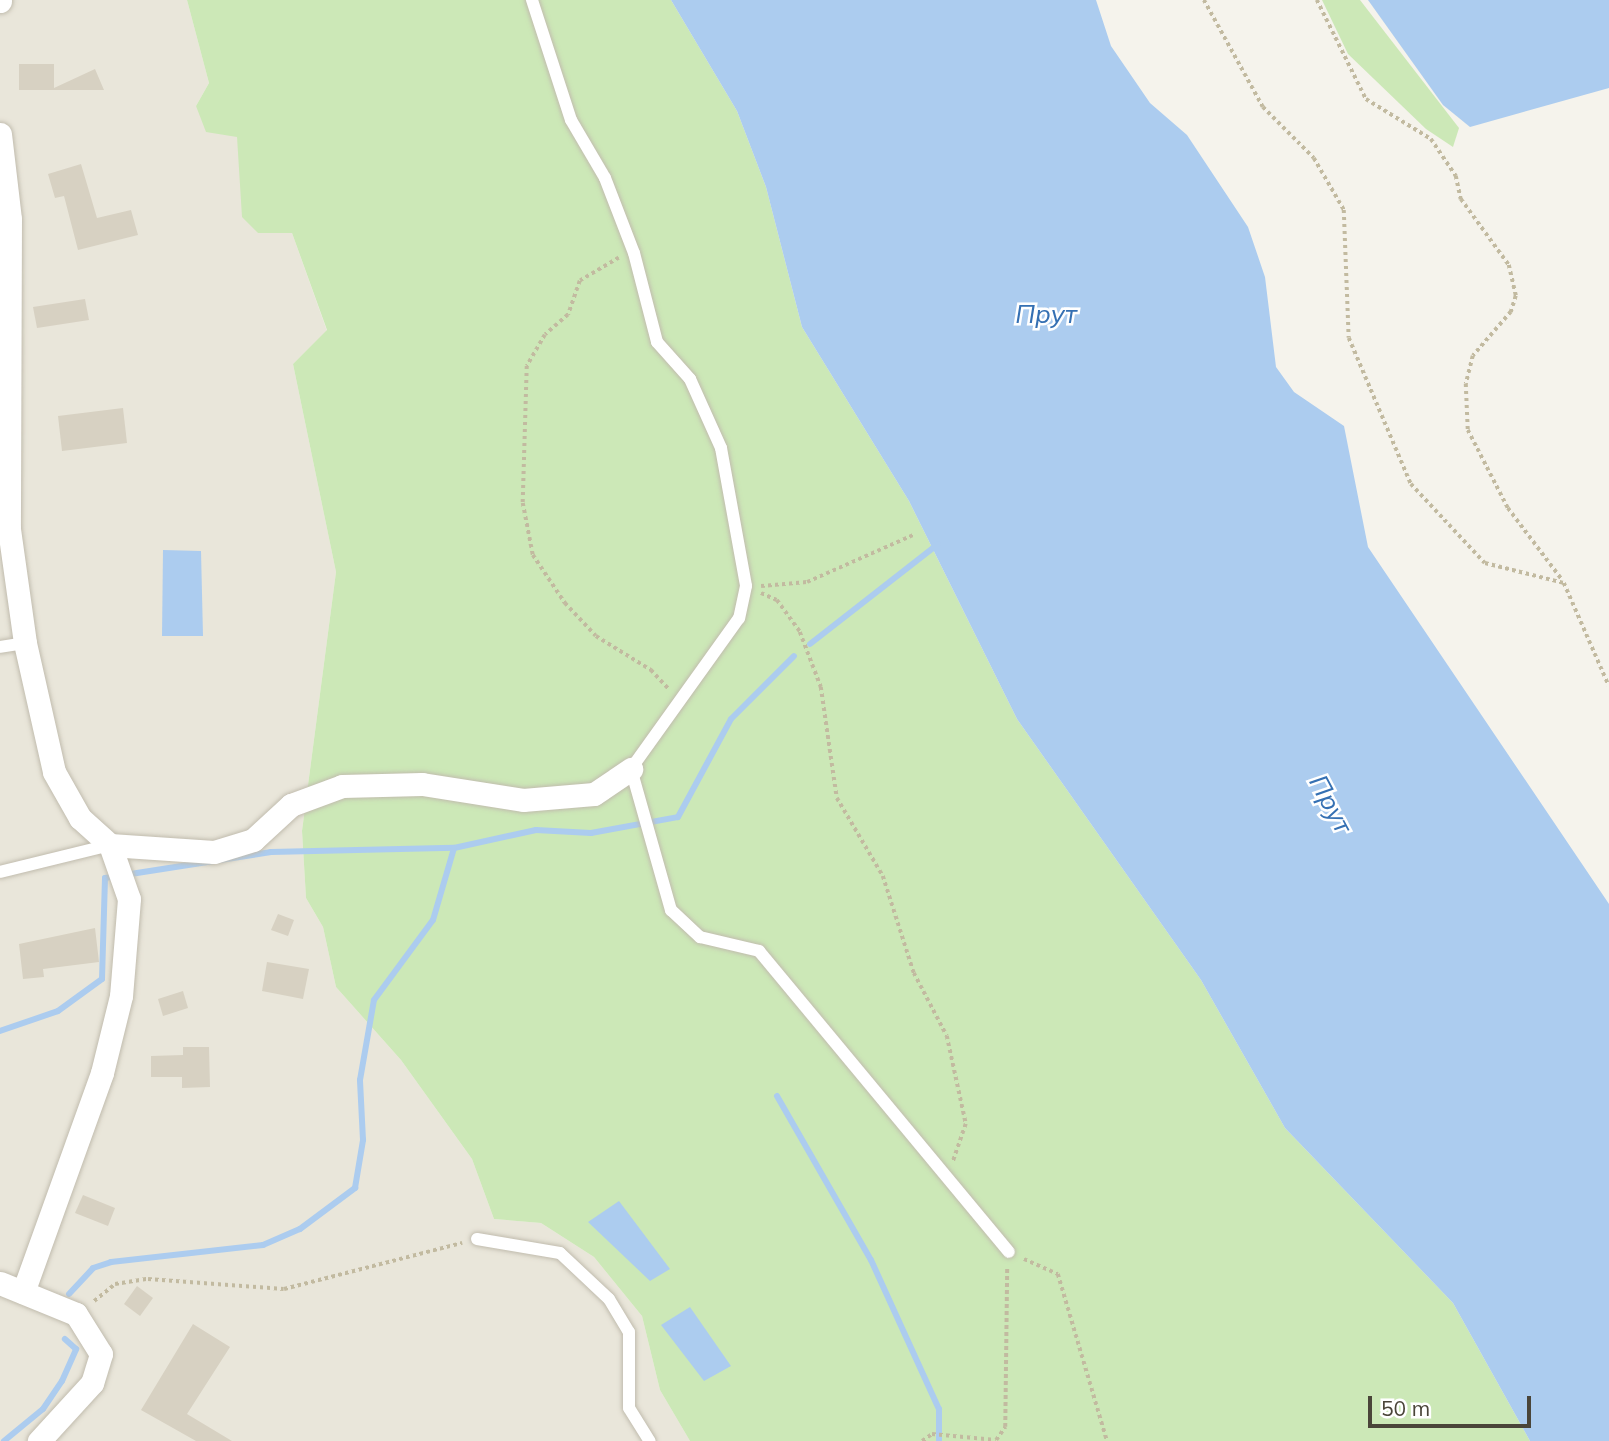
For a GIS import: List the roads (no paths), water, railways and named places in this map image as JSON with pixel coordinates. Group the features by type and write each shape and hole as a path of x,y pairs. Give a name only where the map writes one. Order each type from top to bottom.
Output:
{"street":[{"path":"0,134 10,219 9,529 25,643 54,772 80,818 113,851 129,898 121,996 102,1073 23,1292"},
{"path":"113,851 214,852 253,840 291,804 342,786 422,784 523,800 594,794 631,769"},
{"path":"0,1283 76,1314 101,1354 92,1382 39,1441"}],"lane":[{"path":"532,0 571,120 605,178 634,253 656,342 690,379 721,448 746,586 739,618 631,769 636,804 653,846 670,910 700,937 759,951 1009,1252"},
{"path":"0,647 25,643"},
{"path":"0,872 113,851"},
{"path":"477,1239 560,1253 609,1299 629,1332 629,1408 650,1441"}],"water":[{"name":"Прут","path":"671,0 1096,0 1111,46 1150,103 1187,135 1248,227 1265,277 1276,367 1294,392 1344,426 1368,547 1609,904 1609,1441 1530,1441 1453,1303 1285,1128 1201,980 1017,719 909,501 802,327 766,187 737,111"},
{"path":"1368,0 1609,0 1609,88 1470,127 1443,105"},
{"path":"163,550 201,551 203,636 162,636"},
{"path":"619,1201 670,1269 650,1281 588,1222"},
{"path":"690,1307 731,1366 704,1381 661,1325"}],"waterway":[{"path":"810,644 938,544"},
{"path":"0,1031 58,1011 102,979 105,878 271,852 454,848 536,830 591,833 678,817 731,719 794,656"},
{"path":"69,1294 93,1268 111,1262 263,1245 300,1229 355,1188 363,1140 360,1080 374,1000 433,920 454,848"},
{"path":"777,1096 871,1260 939,1409 939,1441"},
{"path":"4,1441 43,1409 62,1381 76,1349 65,1339"}]}
